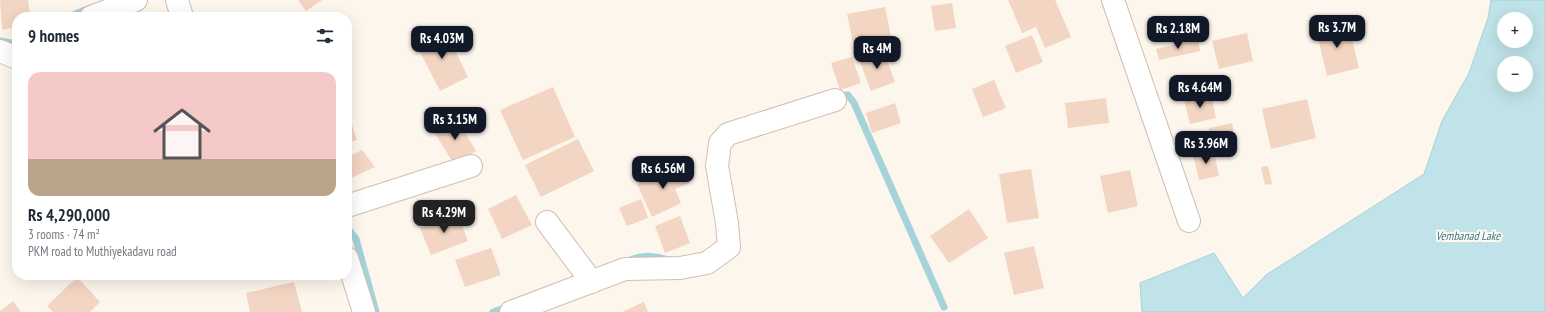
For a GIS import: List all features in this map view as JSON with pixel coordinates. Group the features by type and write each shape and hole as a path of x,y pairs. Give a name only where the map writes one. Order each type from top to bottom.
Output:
{"street":[{"path":"104,12 136,0"},
{"path":"177,0 181,12"},
{"path":"1113,0 1189,221"},
{"path":"0,51 12,56"},
{"path":"511,312 625,269 680,268 707,263 729,247 727,223 718,166 720,143 728,134 835,100"},
{"path":"352,204 471,166"},
{"path":"547,222 592,282"},
{"path":"352,274 364,312"}],"water":[{"name":"Vembanad Lake","path":"1491,0 1545,0 1545,312 1142,312 1140,283 1214,253 1243,298 1266,275 1424,174 1442,121 1469,73 1488,18"}],"building":[{"path":"0,0 28,0 29,12 12,12 12,28 2,30"},
{"path":"298,0 322,0 306,11"},
{"path":"1008,0 1055,0 1071,37 1045,48 1036,27 1022,33"},
{"path":"952,3 956,28 935,31 931,6"},
{"path":"885,7 891,36 853,43 847,14"},
{"path":"1180,21 1182,38 1158,42 1155,25"},
{"path":"1348,22 1359,68 1327,76 1316,29"},
{"path":"445,30 468,77 440,91 416,44"},
{"path":"1247,33 1253,61 1219,69 1212,41"},
{"path":"1032,35 1043,62 1016,73 1005,46"},
{"path":"1198,39 1200,51 1159,60 1156,49"},
{"path":"883,50 895,82 871,91 859,59"},
{"path":"852,57 861,83 840,90 831,63"},
{"path":"994,80 1006,108 983,117 972,89"},
{"path":"553,87 575,137 523,160 500,110"},
{"path":"1211,94 1216,118 1190,124 1184,100"},
{"path":"1106,98 1109,123 1068,128 1065,103"},
{"path":"1307,99 1316,138 1271,149 1262,109"},
{"path":"895,103 901,123 872,133 866,113"},
{"path":"456,118 476,151 454,164 434,132"},
{"path":"1232,123 1234,132 1211,138 1209,128"},
{"path":"352,124 357,140 352,142"},
{"path":"578,139 594,171 541,197 525,165"},
{"path":"362,150 375,167 352,178 352,155"},
{"path":"1214,151 1219,176 1199,180 1193,155"},
{"path":"681,164 689,183 675,189 681,203 652,217 637,184"},
{"path":"1268,166 1272,184 1265,185 1261,167"},
{"path":"1031,169 1039,218 1007,223 999,174"},
{"path":"1130,170 1138,206 1108,213 1100,176"},
{"path":"516,195 532,225 502,239 488,209"},
{"path":"641,199 648,218 627,226 619,208"},
{"path":"969,209 988,238 949,263 930,236"},
{"path":"458,214 468,241 431,255 420,228"},
{"path":"680,216 690,243 665,253 655,226"},
{"path":"1034,246 1044,288 1014,295 1004,253"},
{"path":"491,248 501,275 465,287 455,260"},
{"path":"74,280 80,280 100,302 90,312 53,312 47,306"},
{"path":"294,282 302,312 250,312 246,293"},
{"path":"13,301 21,312 0,312 0,311"},
{"path":"644,302 648,312 622,312"}],"waterway":[{"path":"80,12 90,8"},
{"path":"0,41 12,43"},
{"path":"835,97 848,95 854,103 944,307"},
{"path":"352,234 356,239 376,312"},
{"path":"628,261 639,257 649,256 670,260"},
{"path":"493,312 510,306"}]}
